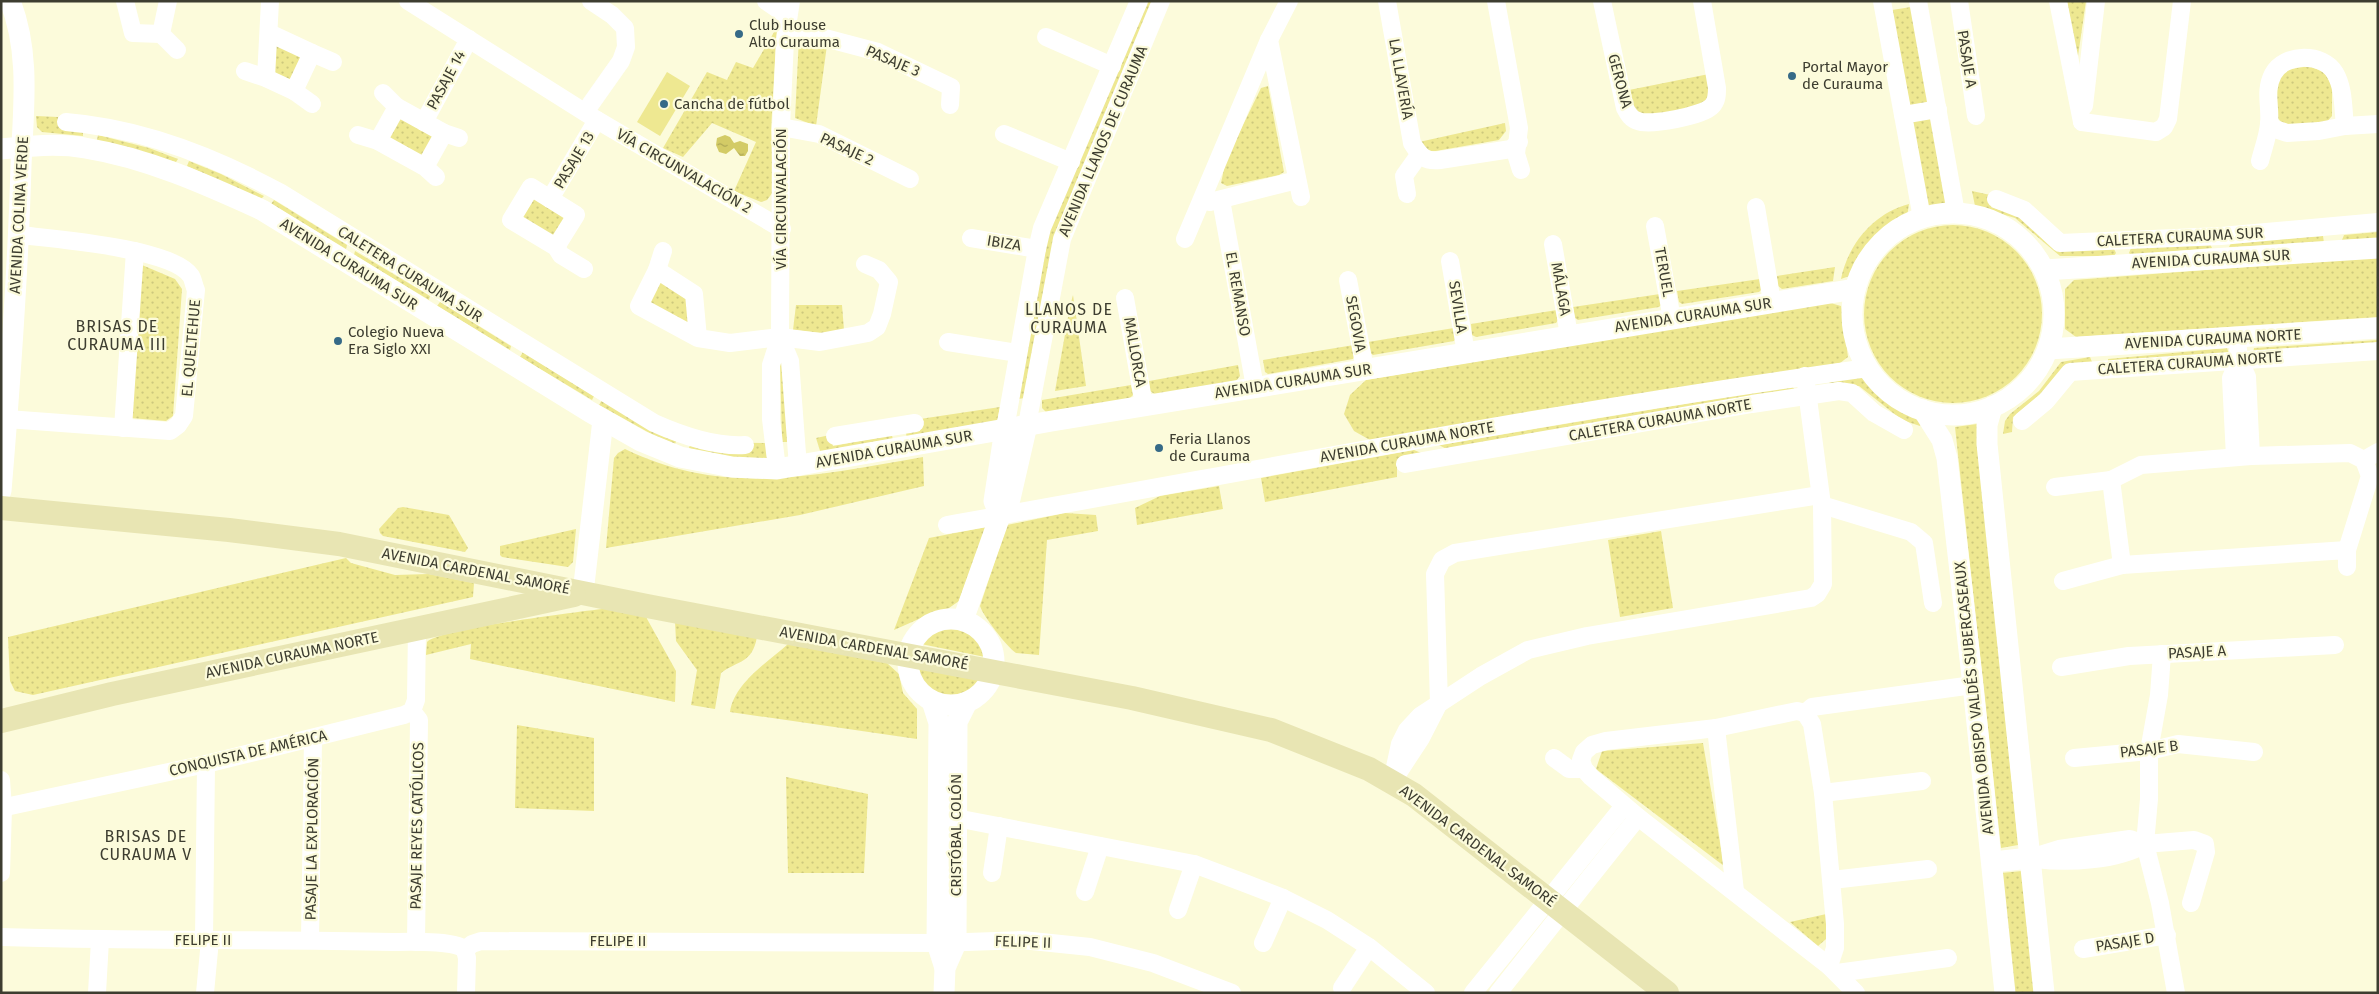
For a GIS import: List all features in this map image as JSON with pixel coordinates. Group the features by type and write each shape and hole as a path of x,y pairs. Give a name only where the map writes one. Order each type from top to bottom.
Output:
{"main road":[{"name":"AVENIDA CARDENAL SAMORÉ","path":"1,508 239,531 339,544 583,593 993,670 1132,698 1270,730 1346,758 1392,781 1434,810 1667,993"},
{"path":"472,617 483,604 488,594 491,573"},
{"name":"AVENIDA CURAUMA NORTE","path":"1,721 112,694 583,593"}],"street":[{"name":"AVENIDA COLINA VERDE","path":"1,491 20,235 12,148 25,88 23,54 16,18 10,1"},
{"path":"125,1 133,33 161,34 177,50"},
{"path":"161,34 168,1"},
{"path":"266,78 270,1"},
{"name":"VÍA CIRCUNVALACIÓN 2","path":"408,1 591,116 782,229"},
{"path":"591,116 621,61 626,47 625,28 612,15 592,1"},
{"path":"766,1 789,15"},
{"name":"AVENIDA LLANOS DE CURAUMA","path":"1000,516 994,500 1018,353 1042,228 1139,1"},
{"name":"AVENIDA LLANOS DE CURAUMA","path":"963,620 1000,516 1010,499 1027,425 1062,239 1161,1"},
{"path":"1185,239 1269,40 1289,1"},
{"name":"LA LLAVERÍA","path":"1387,1 1412,143 1419,155"},
{"path":"1496,1 1519,128 1519,142 1516,154 1521,170"},
{"name":"GERONA","path":"1602,1 1625,108 1629,116 1644,123 1692,116 1712,106 1716,99 1717,88 1702,1"},
{"name":"PASAJE A","path":"1959,1 1976,116"},
{"path":"2058,1 2082,122"},
{"path":"2082,122 2096,1"},
{"path":"2082,122 2156,132 2164,128 2168,119 2182,1"},
{"path":"1888,2 1903,115 1922,218"},
{"path":"1921,2 1956,213"},
{"name":"PASAJE 3","path":"789,15 878,52 951,86 950,105"},
{"name":"VÍA CIRCUNVALACIÓN","path":"780,337 781,127 789,15"},
{"path":"269,33 333,62"},
{"path":"1046,37 1112,66"},
{"name":"PASAJE 14","path":"424,122 468,39"},
{"path":"1200,204 1299,189 1269,40"},
{"path":"294,91 312,54"},
{"path":"2260,161 2270,124 2268,84 2283,62 2293,58 2310,58 2327,65 2334,72 2341,89 2345,126"},
{"path":"245,71 294,91 312,104"},
{"name":"PASAJE 14","path":"358,135 378,141 430,172 451,135 397,107 383,93"},
{"path":"378,141 397,107"},
{"path":"1903,115 1938,109"},
{"name":"PASAJE 13","path":"550,199 591,116"},
{"name":"CALETERA CURAUMA SUR","path":"66,122 91,125 188,150 273,189 654,423 687,435 732,446 745,445"},
{"path":"2270,124 2275,129 2287,133 2378,124"},
{"path":"88,148 91,125"},
{"name":"PASAJE 2","path":"781,127 819,134 910,179"},
{"path":"1004,134 1071,162"},
{"path":"1407,194 1404,176 1419,155 1429,162 1511,149 1519,142"},
{"name":"AVENIDA CURAUMA SUR","path":"12,148 60,146 88,148 134,158 178,174 262,210 596,416 641,441 680,457 732,467 787,468 1144,405 1855,289"},
{"path":"178,174 188,150"},
{"name":"PASAJE 13","path":"556,247 576,215 531,187 511,220 556,247 561,255 584,269"},
{"path":"262,210 273,189"},
{"name":"CALETERA CURAUMA SUR","path":"1996,199 2024,210 2060,243 2221,236 2378,222"},
{"name":"EL REMANSO","path":"1221,200 1255,387"},
{"path":"1756,207 1772,302"},
{"path":"1956,213 1978,216 1999,224 2018,236 2034,252 2045,270 2050,284 2054,312 2048,349 2039,367 2026,384 2010,397 1992,407 1958,415 1923,410 1905,403 1876,380 1868,368 1856,340 1852,315 1855,289 1869,258 1892,234 1922,218 1956,213"},
{"name":"TERUEL","path":"1655,226 1672,319"},
{"path":"2332,226 2333,251"},
{"name":"EL QUELTEHUE","path":"7,420 170,431 178,425 184,416 196,290 191,276 181,266 161,257 135,251 20,235"},
{"path":"2221,236 2221,258"},
{"name":"IBIZA","path":"971,238 1037,249"},
{"path":"345,261 357,241"},
{"path":"2122,241 2122,264"},
{"name":"MÁLAGA","path":"1553,244 1569,335"},
{"name":"AVENIDA CURAUMA SUR","path":"2045,270 2378,248"},
{"path":"123,428 135,251"},
{"path":"663,251 657,270 639,306 698,338 730,343 780,337 820,342 868,333 877,327 889,282 880,270 865,264"},
{"name":"SEVILLA","path":"1450,261 1466,353"},
{"path":"657,270 694,294 698,338"},
{"name":"SEGOVIA","path":"1348,280 1365,369"},
{"path":"427,312 440,291"},
{"name":"MALLORCA","path":"1125,298 1144,405"},
{"name":"AVENIDA CURAUMA NORTE","path":"2048,349 2100,345 2238,360 2378,328"},
{"path":"780,337 790,361 787,468"},
{"path":"509,362 520,342"},
{"path":"948,342 1018,353"},
{"path":"2100,345 2101,370"},
{"name":"CALETERA CURAUMA NORTE","path":"2022,421 2046,401 2068,373 2378,351"},
{"path":"2238,360 2247,377 2243,457"},
{"name":"AVENIDA CURAUMA NORTE","path":"947,525 1416,440 1805,376 1868,368"},
{"path":"1392,781 1400,744 1407,730 1420,716 1481,676 1528,650 1587,636 1811,598 1817,594 1823,584 1821,500 1805,376"},
{"name":"CALETERA CURAUMA NORTE","path":"1404,464 1839,391 1852,393 1888,423 1904,430"},
{"path":"583,593 596,416 602,392"},
{"path":"1992,407 1988,425 1987,444 2044,993"},
{"name":"AVENIDA OBISPO VALDÉS SUBERCASEAUX","path":"1923,410 1942,440 1946,458 1974,685 2005,993"},
{"path":"835,436 907,424 902,448"},
{"path":"680,457 687,435"},
{"path":"1416,440 1446,457"},
{"path":"2055,487 2111,480 2142,465 2243,457 2350,453 2371,456 2370,476 2347,559 2122,566 2062,581"},
{"path":"2111,480 2122,566"},
{"path":"1439,703 1436,574 1442,560 1455,553 1821,500 1918,536 1924,543 1933,603"},
{"path":"944,619 963,620 977,627 988,639 994,654 993,670 987,686 967,702 949,705 932,701 922,694 912,682 909,673 908,655 914,638 927,625 944,619"},
{"path":"412,711 416,700 417,628"},
{"name":"PASAJE A","path":"2061,667 2129,656 2335,645"},
{"path":"2162,654 2159,695 2149,751 2149,798 2145,844 2167,935 2176,993"},
{"path":"1805,714 1812,707 1974,685"},
{"name":"CRISTÓBAL COLÓN","path":"932,701 938,723 947,943"},
{"name":"CRISTÓBAL COLÓN","path":"944,993 956,818 957,722 967,702"},
{"path":"1833,970 1832,880 1824,794 1812,724 1805,714 1797,710 1716,728 1592,745 1584,752 1581,760 1584,769 1624,806 1735,891 1833,970 1856,993"},
{"name":"CONQUISTA DE AMÉRICA","path":"2,808 206,764 404,715 412,711"},
{"name":"PASAJE REYES CATÓLICOS","path":"412,711 418,720 416,942"},
{"path":"1716,728 1735,891"},
{"name":"PASAJE LA EXPLORACIÓN","path":"310,940 313,738"},
{"name":"PASAJE B","path":"2074,758 2149,751 2178,744 2254,752"},
{"path":"1554,758 1569,769 1584,769"},
{"path":"205,993 207,940 206,764"},
{"path":"1,780 1,873"},
{"path":"1824,794 1922,781"},
{"path":"1498,993 1624,806"},
{"path":"1473,993 1638,817"},
{"path":"956,818 1194,864 1283,898 1327,920 1368,947 1426,993"},
{"path":"992,873 999,826"},
{"path":"1992,862 2030,858 2059,848 2130,840 2145,844 2194,840 2205,844 2206,852 2191,903"},
{"path":"1085,892 1100,846"},
{"path":"1178,910 1194,864"},
{"path":"1832,880 1928,869"},
{"path":"1263,943 1283,898"},
{"name":"PASAJE D","path":"2083,949 2167,935"},
{"name":"FELIPE II","path":"1,938 416,942 457,944 465,950 472,944 481,941 947,943 1022,940 1090,947 1153,963 1232,993"},
{"path":"97,993 100,940"},
{"path":"1342,988 1368,947"},
{"path":"465,950 467,958 466,993"},
{"path":"1833,970 1948,958"}],"shaded area":[{"path":"1145,1 1154,1 1058,230 1025,398 1018,399 1044,245"},
{"path":"2067,1 2086,1 2077,63"},
{"path":"1911,7 1929,103 1910,106 1892,10"},
{"path":"777,27 771,130 773,192 767,200 761,202 734,191 756,142 712,123 683,157 663,148 707,72 727,80 736,62 753,68"},
{"path":"799,37 827,45 816,126 795,118"},
{"path":"273,40 308,55 294,86 269,76"},
{"path":"2310,66 2325,73 2332,86 2332,116 2325,124 2285,126 2275,115 2275,83 2285,70"},
{"name":"Cancha de fútbol","path":"667,72 690,86 660,136 637,122"},
{"path":"1709,74 1712,97 1704,107 1641,116 1636,114 1629,90"},
{"path":"1268,86 1284,172 1279,175 1227,186 1221,183 1226,160 1261,88"},
{"path":"398,110 441,134 424,163 382,140"},
{"path":"1931,115 1947,203 1928,207 1912,119"},
{"path":"36,116 58,117 58,126 83,129 83,136 42,132 37,127"},
{"path":"1505,123 1506,131 1499,140 1430,152 1419,142"},
{"path":"98,135 149,148 178,159 176,162 97,140"},
{"path":"189,161 221,174 264,196 261,199 187,166"},
{"path":"1972,191 1995,196 1991,207 2006,212 2012,210 2058,246 2114,249 2116,253 2114,256 2060,256 2015,218 1975,206"},
{"path":"532,192 571,216 555,242 516,218"},
{"path":"274,200 347,245 346,249 271,204"},
{"path":"1909,204 1907,217 1878,240 1855,274 1841,279 1844,266 1856,242 1874,222 1896,208"},
{"path":"1944,225 1962,225 1995,235 2016,251 2032,272 2038,288 2042,314 2038,340 2032,356 2016,377 1995,393 1979,399 1962,403 1944,403 1911,393 1884,370 1874,356 1868,340 1864,323 1864,305 1874,272 1897,245 1911,235 1927,229"},
{"path":"2378,232 2378,238 2342,240 2344,235"},
{"path":"2323,236 2324,243 2229,247 2232,241"},
{"path":"2210,244 2212,248 2131,255 2129,253 2131,248"},
{"path":"355,251 430,296 429,300 354,255"},
{"path":"2378,257 2378,317 2076,337 2065,329 2065,289 2074,280"},
{"path":"142,265 175,279 182,289 173,416 166,421 131,418"},
{"path":"1835,267 1833,281 1782,289 1778,286 1777,276"},
{"path":"662,276 691,298 692,330 647,303"},
{"path":"1760,279 1762,289 1759,292 1682,304 1679,302 1677,291"},
{"path":"1660,294 1661,305 1659,307 1578,320 1575,318 1573,307"},
{"path":"1073,295 1086,386 1055,391 1070,306"},
{"path":"440,302 511,346 510,350 437,306"},
{"path":"1827,302 1841,306 1848,357 1840,363 1370,440 1354,431 1344,414 1350,395 1366,380"},
{"path":"796,305 842,305 844,330 822,333 793,330"},
{"path":"1557,310 1558,320 1556,323 1476,337 1472,335 1471,324"},
{"path":"1454,328 1456,338 1454,341 1373,355 1370,353 1368,342"},
{"path":"2378,340 2378,347 2253,353 2254,348"},
{"path":"1354,345 1355,355 1353,359 1268,374 1265,372 1263,360"},
{"path":"2227,348 2229,354 2108,362 2108,359"},
{"path":"523,352 594,396 592,400 520,357"},
{"path":"2090,357 2092,362 2062,376 2013,417 2012,432 2003,434 2005,421 2010,414 2039,391 2061,362"},
{"path":"780,360 786,360 789,442 782,442"},
{"path":"1238,365 1240,376 1236,381 1156,395 1150,391 1149,381"},
{"path":"1863,377 1899,409 1923,421 1920,426 1902,420 1859,386 1831,388 1829,381"},
{"path":"1131,385 1133,395 1129,399 1046,412 1042,408 1042,400"},
{"path":"1792,386 1795,390 1452,452 1439,445"},
{"path":"602,400 677,439 675,444 655,436 599,405"},
{"path":"1000,407 997,421 907,439 906,433 920,431 920,419"},
{"path":"1977,424 2018,845 2001,848 1955,427"},
{"path":"830,435 833,446 892,435 893,441 821,454 816,438"},
{"path":"691,442 769,443 770,458 747,460 691,449 689,448"},
{"path":"625,449 662,464 699,473 736,478 809,475 923,457 924,486 800,515 606,548 614,458"},
{"path":"1414,450 1431,457 1397,462 1397,477 1265,502 1261,478"},
{"path":"1219,486 1223,509 1137,525 1135,508 1160,496"},
{"path":"403,507 449,515 468,548 465,552 383,536 379,529 398,508"},
{"path":"1065,513 1096,515 1098,531 1047,540 1039,655 1016,653 996,631 980,606 1007,525"},
{"path":"986,527 959,601 949,608 894,630 929,538"},
{"path":"576,529 573,562 568,567 502,557 500,555 500,546"},
{"path":"1661,531 1673,608 1620,617 1608,540"},
{"path":"346,558 351,563 395,575 429,574 474,583 473,597 33,695 15,691 10,681 8,637"},
{"path":"609,608 646,617 676,671 675,702 470,659 471,644 426,655 427,642 458,631 512,621"},
{"path":"675,621 757,637 755,646 748,657 721,673 715,709 691,705 697,670 676,641"},
{"path":"949,625 968,630 979,638 985,657 916,643 933,629"},
{"path":"788,644 887,663 899,674 903,693 917,709 917,739 730,712 733,701 745,682"},
{"path":"917,668 981,677 976,689 968,696 948,699 938,695 929,688"},
{"path":"517,725 594,738 594,811 515,808"},
{"path":"1703,743 1724,866 1596,769 1602,751"},
{"path":"786,777 868,794 864,873 788,873"},
{"path":"2022,871 2034,993 2014,993 2001,873"},
{"path":"1831,913 1833,933 1818,946 1790,922"}],"water":[{"path":"725,135 730,137 734,143 740,141 748,144 748,151 745,156 740,156 734,148 726,154 719,152 716,145 717,138"}],"place":[{"name":"Club House Alto Curauma","path":"739,34"},
{"name":"Portal Mayor de Curauma","path":"1792,76"},
{"name":"Cancha de fútbol","path":"664,104"},
{"name":"Colegio Nueva Era Siglo XXI","path":"338,341"},
{"name":"Feria Llanos de Curauma","path":"1159,448"}],"district":[{"name":"LLANOS DE CURAUMA","path":"1069,318"},
{"name":"BRISAS DE CURAUMA III","path":"117,335"},
{"name":"BRISAS DE CURAUMA V","path":"146,845"}]}
